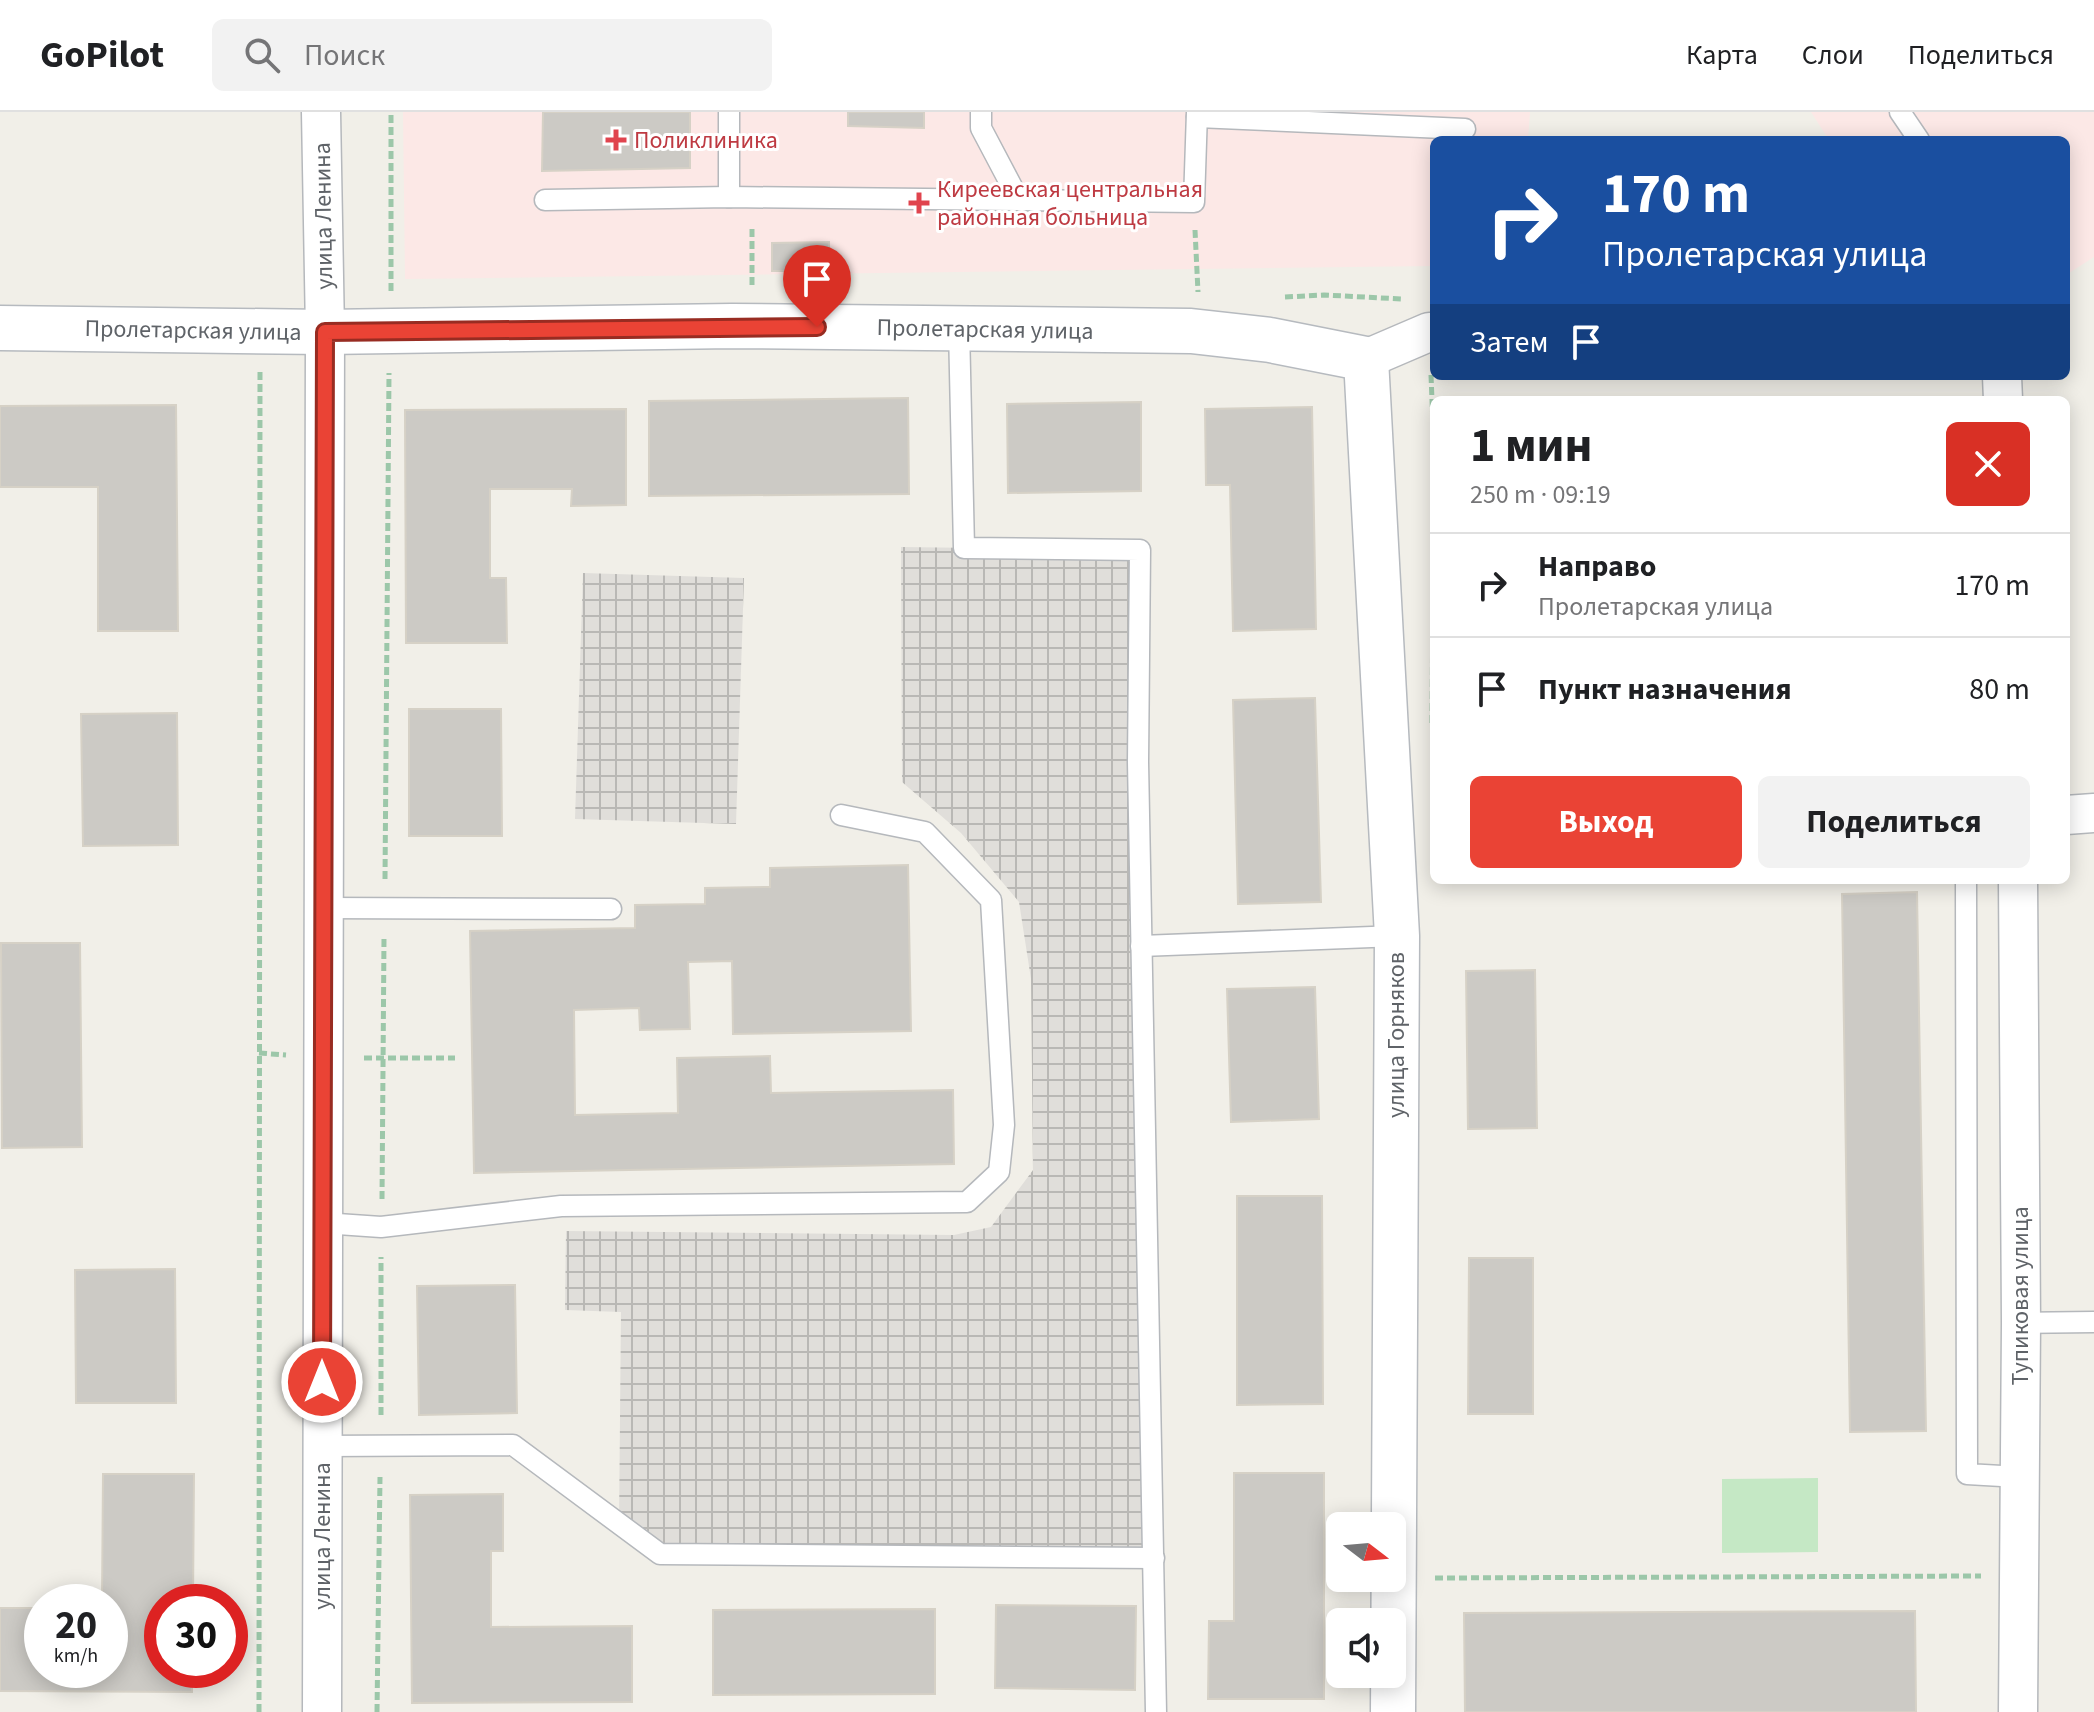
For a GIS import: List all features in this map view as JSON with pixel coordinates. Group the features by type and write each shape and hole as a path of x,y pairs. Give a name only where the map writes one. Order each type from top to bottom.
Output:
{"main road":[{"name":"Пролетарская улица","path":"0,328 325,332 732,326 1191,331 1270,340 1366,359"},
{"name":"улица Горняков","path":"1366,359 1397,936 1393,1712"}],"street":[{"name":"улица Ленина","path":"321,112 325,332 322,1712"},
{"path":"1366,359 1430,332"},
{"path":"2070,815 2094,813"},
{"name":"Тупиковая улица","path":"2018,884 2021,1323 2018,1712"}],"lane":[{"path":"729,112 729,197"},
{"path":"981,112 981,128 1019,200"},
{"path":"1900,112 1916,136"},
{"path":"545,200 752,197 1194,202 1197,114 1465,129"},
{"path":"959,328 964,548 1140,550 1138,762 1156,1712"},
{"path":"323,1223 381,1227 561,1206 967,1202 999,1172 1004,1125 991,900 925,832 841,815"},
{"path":"1966,884 1967,1474 2019,1477"},
{"path":"323,908 611,909"},
{"path":"1141,946 1397,936"},
{"path":"2021,1323 2094,1322"},
{"path":"322,1446 513,1445 660,1554 1154,1558"}],"path":[{"path":"751,294 752,197"},
{"path":"1194,202 1198,297"},
{"path":"259,1712 260,331"},
{"path":"1434,1578 2019,1575"}],"shaded area":[{"name":"Киреевская центральная районная больница","path":"403,112 1530,112 1528,136 1430,136 1430,266 405,279"},
{"path":"1811,112 2094,112 2094,257 2070,272 2070,136 1826,136"},
{"path":"901,547 1140,550 1154,1558 660,1554 619,1524 621,1312 565,1310 566,1231 954,1235 991,1227 1033,1170 1031,979 1019,902 961,833 902,782"},
{"path":"583,573 744,578 736,824 575,819"}],"green space":[{"path":"1818,1478 1818,1552 1722,1553 1722,1479"}],"building":[{"name":"Поликлиника","path":"543,112 690,112 690,168 542,171"},
{"path":"848,112 924,112 924,128 848,126"},
{"path":"829,242 829,271 772,271 772,243"},
{"path":"908,398 909,494 649,496 649,401"},
{"path":"1141,402 1141,491 1008,493 1007,404"},
{"path":"176,405 178,631 98,631 98,487 0,487 0,406"},
{"path":"1312,407 1316,629 1233,631 1230,485 1206,485 1205,409"},
{"path":"626,409 626,505 571,506 572,489 490,489 490,578 506,578 507,643 406,643 405,410"},
{"path":"1315,698 1321,902 1238,904 1233,700"},
{"path":"409,709 501,709 502,836 409,836"},
{"path":"177,713 178,845 83,846 81,714"},
{"path":"908,865 911,1031 733,1034 732,961 688,962 690,1029 640,1030 639,1008 574,1010 575,1115 678,1113 677,1058 770,1056 771,1093 953,1090 954,1164 474,1173 470,931 635,928 635,905 705,904 705,888 770,887 770,868"},
{"path":"1917,892 1926,1431 1850,1432 1842,894"},
{"path":"1,943 80,943 82,1147 2,1148"},
{"path":"1535,970 1537,1128 1468,1129 1466,971"},
{"path":"1315,987 1319,1119 1231,1122 1227,989"},
{"path":"1237,1196 1322,1196 1323,1404 1237,1405"},
{"path":"1469,1258 1533,1258 1533,1414 1468,1414"},
{"path":"175,1269 176,1403 76,1403 75,1270"},
{"path":"515,1285 517,1413 419,1415 417,1286"},
{"path":"1234,1473 1324,1473 1324,1699 1208,1699 1209,1621 1234,1621"},
{"path":"103,1474 194,1474 193,1584 144,1584 144,1688 192,1688 192,1692 0,1691 0,1608 24,1608 24,1688 128,1688 128,1584 102,1584"},
{"path":"503,1494 503,1551 491,1551 491,1627 632,1626 632,1702 412,1703 410,1495"},
{"path":"996,1605 1136,1606 1135,1690 995,1688"},
{"path":"935,1609 935,1694 713,1695 713,1610"},
{"path":"1915,1611 1916,1712 1465,1712 1464,1613"}],"place":[{"name":"Поликлиника","path":"616,140"},
{"name":"Киреевская центральная районная больница","path":"919,203"}],"route":[{"path":"322,1382 325,332 817,327"}]}
